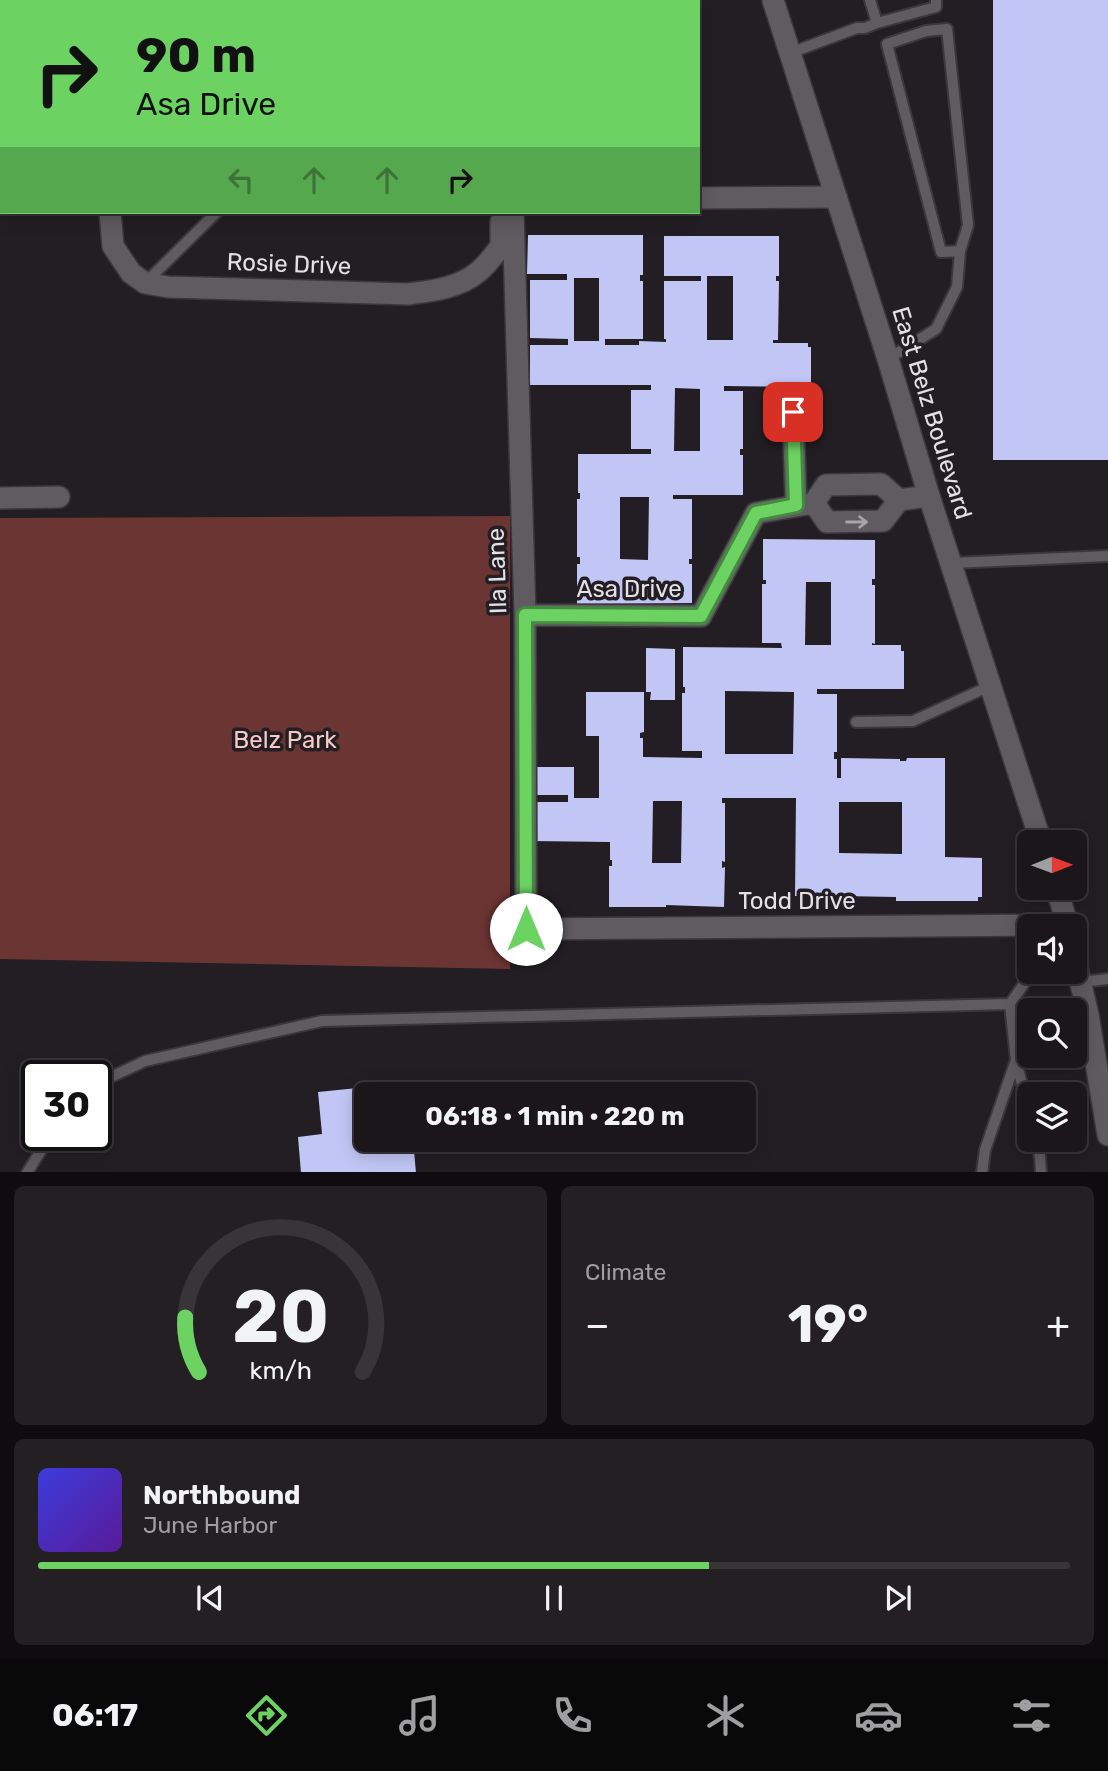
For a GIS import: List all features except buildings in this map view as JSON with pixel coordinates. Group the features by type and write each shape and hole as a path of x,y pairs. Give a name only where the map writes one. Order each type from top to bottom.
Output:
{"street":[{"name":"East Belz Boulevard","path":"773,0 1037,830"},
{"path":"700,198 836,197"},
{"path":"110,214 113,246 131,273 145,283"},
{"name":"Rosie Drive","path":"145,283 168,287 408,294 431,291 462,283 480,271 501,246 501,214"},
{"name":"Ila Lane","path":"513,214 525,615 526,929"},
{"path":"793,412 805,504 827,522 883,522 899,500 929,496"},
{"name":"Asa Drive","path":"525,615 701,616 756,513 805,504 826,485 881,484 899,500"},
{"path":"0,498 59,497"},
{"name":"Todd Drive","path":"526,929 1017,925"},
{"path":"1081,984 1108,1127"}],"lane":[{"path":"870,0 877,23"},
{"path":"790,52 857,28 936,7 936,0"},
{"path":"888,359 936,329 957,287 960,251 968,225 947,29 926,31 887,44 941,251 960,251"},
{"path":"145,283 215,214"},
{"path":"952,563 1108,556"},
{"path":"856,722 914,721 992,685"},
{"path":"1087,981 1108,979"},
{"path":"1021,1082 1016,1060 1010,1004 1024,984"},
{"path":"112,1076 145,1061 322,1021 1010,1004"},
{"path":"982,1172 985,1150 1016,1060"},
{"path":"27,1172 40,1151"},
{"path":"1039,1152 1041,1172"}],"green space":[{"name":"Belz Park","path":"510,516 510,969 0,959 0,518"}],"route":[{"path":"526,929 525,615 701,616 756,513 796,505 793,412"}]}
